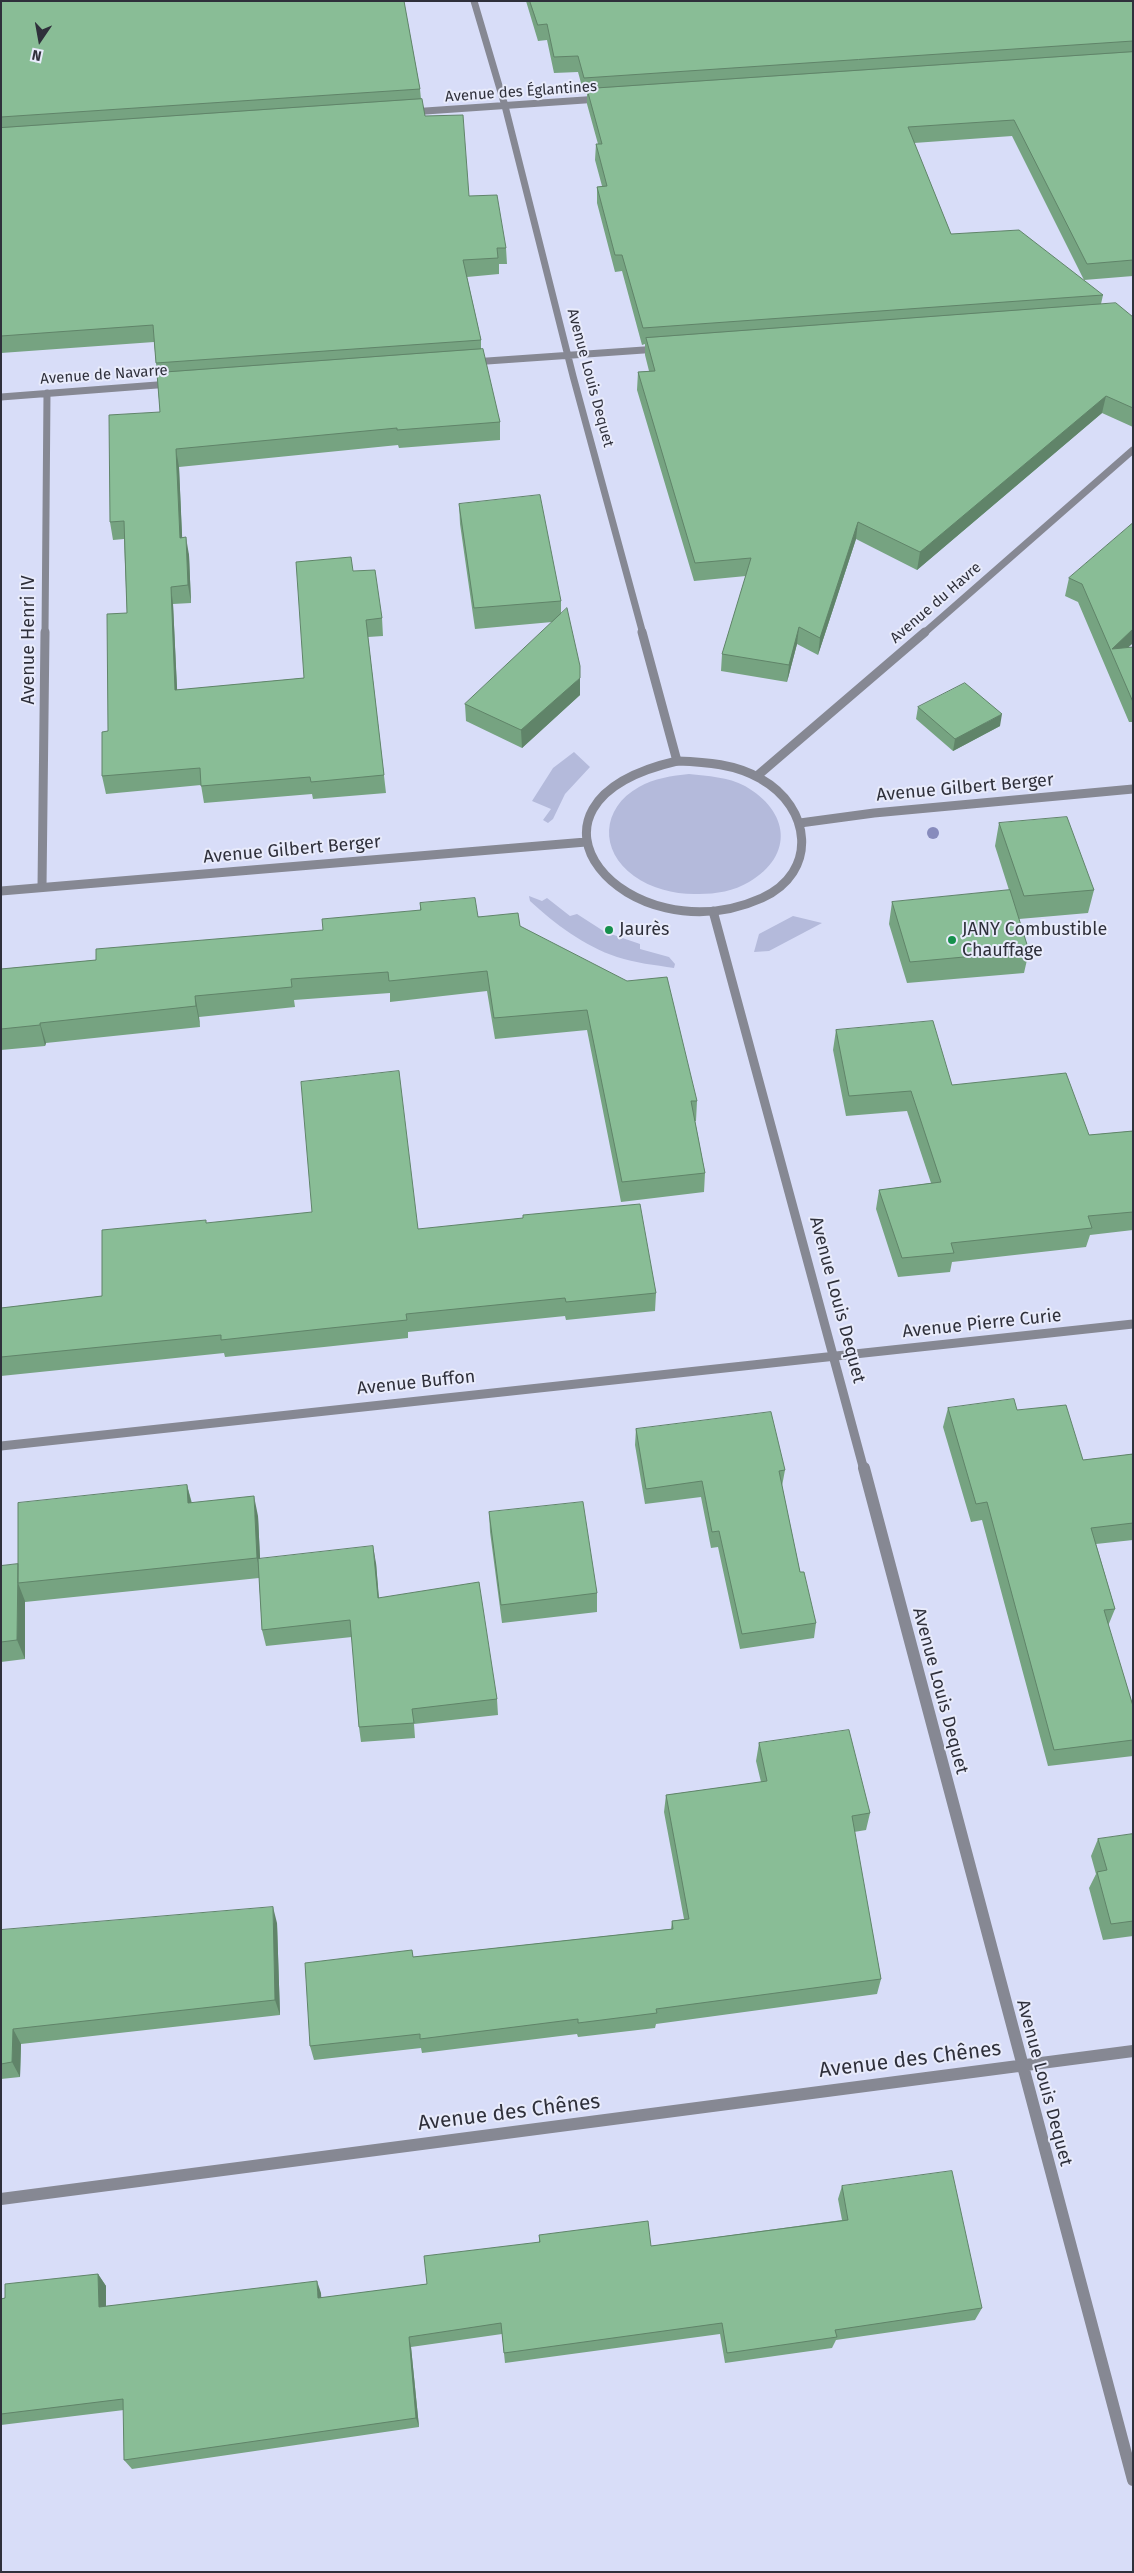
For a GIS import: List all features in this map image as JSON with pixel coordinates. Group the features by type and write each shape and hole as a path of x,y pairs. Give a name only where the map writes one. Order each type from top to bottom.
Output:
{"street":[{"name":"Avenue Louis Dequet","path":"474,1 505,106 568,355 677,761"},
{"name":"Avenue des Églantines","path":"406,112 605,99"},
{"path":"460,363 667,348"},
{"name":"Avenue de Navarre","path":"1,397 175,384"},
{"name":"Avenue Henri IV","path":"42,887 47,393"},
{"name":"Avenue du Havre","path":"757,776 804,738 1133,450"},
{"path":"677,761 705,761 757,776 775,788 790,802 800,823 804,839 799,860 786,879 766,895 740,906 713,912 675,911 635,898 615,886 595,865 586,842 588,819 600,798 620,780 646,768 677,761"},
{"name":"Avenue Gilbert Berger","path":"800,823 874,813 1133,789"},
{"name":"Avenue Gilbert Berger","path":"1,891 586,842"},
{"name":"Avenue Louis Dequet","path":"713,912 834,1356 1021,2066 1133,2480"},
{"name":"Avenue Pierre Curie","path":"834,1356 1133,1324"},
{"name":"Avenue Buffon","path":"1,1446 834,1356"},
{"name":"Avenue des Chênes","path":"1,2200 1133,2051"}],"shaded area":[{"path":"574,752 590,767 565,794 553,819 548,823 543,820 551,809 532,801 553,768"},
{"path":"689,774 725,779 745,786 760,796 771,808 778,820 781,833 780,846 774,859 764,871 737,888 705,894 665,890 641,881 634,876 623,866 615,854 610,842 611,818 617,806 626,796 651,781"},
{"path":"529,896 542,901 547,898 570,916 577,914 605,932 640,944 640,949 669,957 675,964 674,968 624,959 593,947 570,934 530,901"},
{"path":"793,916 822,923 769,951 754,952 759,934"}],"building":[{"path":"1,1 404,1 420,89 1,117"},
{"path":"530,1 1133,1 1133,41 584,78 578,56 554,57 547,24 538,25"},
{"path":"1133,52 1133,260 1087,264 1014,120 908,127 951,234 1019,230 1103,295 643,328 622,255 615,255 597,187 607,186 596,144 602,144 587,89"},
{"path":"422,99 425,116 463,115 469,196 497,195 506,248 497,248 498,258 463,260 481,340 156,363 153,325 1,336 1,128"},
{"path":"1116,303 1133,317 1133,408 1106,396 920,552 858,522 820,638 799,627 789,665 722,654 751,558 695,563 638,372 655,371 646,338"},
{"path":"483,349 500,422 397,430 397,428 176,449 180,538 186,537 188,585 171,587 175,690 304,678 296,562 351,557 353,571 375,570 382,618 366,620 384,775 311,782 310,777 201,786 200,768 102,776 102,732 108,731 107,614 127,613 124,521 110,522 109,415 160,412 157,373"},
{"path":"540,495 561,601 474,608 459,504"},
{"path":"1133,523 1133,629 1112,649 1133,647 1133,702 1082,584 1069,578"},
{"path":"567,608 580,666 580,678 521,730 465,704"},
{"path":"965,683 1002,714 955,739 918,707"},
{"path":"1067,817 1094,890 1024,896 999,823"},
{"path":"1010,890 1029,951 910,962 892,902"},
{"path":"475,898 478,917 518,913 520,926 627,981 667,977 697,1101 691,1101 705,1173 622,1182 587,1010 494,1018 487,971 389,981 388,972 291,979 292,987 195,996 196,1006 1,1029 1,969 96,960 96,949 323,930 322,919 421,910 420,903"},
{"path":"933,1021 952,1085 1066,1073 1089,1135 1133,1131 1133,1212 1088,1216 1092,1228 951,1243 954,1253 902,1258 879,1190 941,1182 911,1091 849,1096 836,1030"},
{"path":"399,1071 418,1229 523,1218 523,1215 640,1204 656,1293 566,1302 565,1298 406,1314 407,1320 221,1340 221,1335 1,1357 1,1308 102,1296 102,1230 206,1220 206,1223 312,1212 301,1082"},
{"path":"1014,1399 1017,1410 1066,1405 1083,1460 1133,1454 1133,1523 1091,1528 1115,1609 1104,1610 1133,1706 1133,1740 1054,1750 987,1502 976,1504 948,1408"},
{"path":"771,1412 785,1470 779,1471 800,1572 804,1572 816,1623 742,1634 719,1531 712,1532 702,1481 646,1489 636,1429"},
{"path":"187,1485 188,1503 254,1496 257,1558 18,1583 18,1503"},
{"path":"583,1502 597,1593 501,1605 489,1512"},
{"path":"373,1546 378,1598 479,1582 497,1699 412,1709 414,1723 359,1727 350,1620 262,1630 258,1559"},
{"path":"18,1564 17,1640 1,1642 1,1566"},
{"path":"849,1730 870,1813 852,1816 881,1979 656,2009 657,2013 578,2023 578,2019 420,2039 420,2034 310,2046 305,1963 412,1950 413,1957 673,1929 672,1921 689,1919 666,1795 767,1781 759,1743"},
{"path":"1133,1834 1133,1921 1111,1924 1097,1872 1107,1870 1098,1839"},
{"path":"273,1907 275,2000 13,2029 12,2062 1,2064 1,1930"},
{"path":"952,2171 982,2308 835,2330 837,2337 727,2353 722,2323 504,2353 501,2323 409,2337 416,2418 124,2460 123,2399 1,2414 1,2299 5,2298 5,2284 98,2274 99,2307 317,2281 318,2298 427,2284 424,2256 540,2242 539,2235 648,2221 651,2246 848,2220 842,2186"}],"place":[{"name":"Jaurès","path":"609,930"},
{"name":"JANY Combustible Chauffage","path":"952,940"}]}
